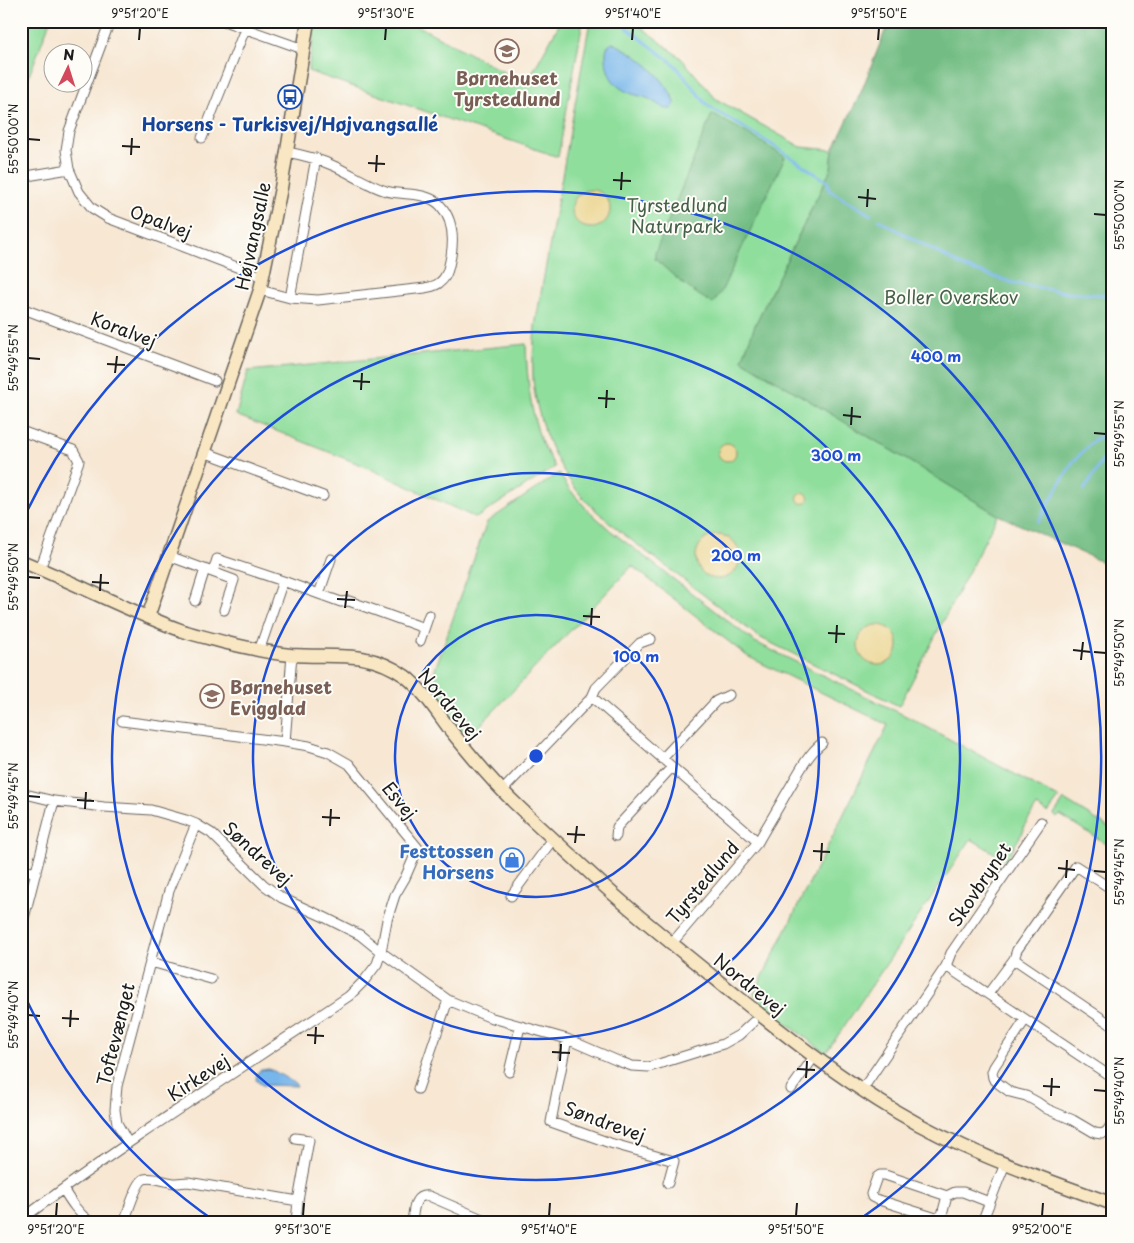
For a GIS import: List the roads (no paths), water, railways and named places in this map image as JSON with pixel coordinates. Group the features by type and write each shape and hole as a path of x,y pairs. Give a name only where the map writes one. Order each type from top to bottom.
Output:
{"street":[{"name":"Opalvej","path":"110,21 69,131 66,150 69,169 78,192 92,208 108,218 263,277"},
{"path":"224,21 304,49"},
{"name":"Højvangsalle","path":"148,617 260,290 287,152 308,21"},
{"path":"202,138 245,29"},
{"path":"260,290 290,298 318,300 425,288 440,283 446,275 449,264 452,237 451,223 439,204 424,196 388,191 369,185 316,158 287,152"},
{"path":"290,298 316,158"},
{"path":"21,177 69,169"},
{"name":"Koralvej","path":"21,308 215,381"},
{"path":"21,431 73,450 79,461 40,568"},
{"path":"204,452 323,496"},
{"path":"169,556 234,580 224,610"},
{"path":"195,601 209,571 217,559 341,602 349,602 424,628"},
{"path":"319,594 331,559"},
{"name":"Nordrevej","path":"21,561 148,617 196,634 259,650 292,655 354,656 372,660 389,667 419,689 502,791 553,839 672,944 814,1057 862,1090 946,1139 1005,1164 1113,1204"},
{"path":"259,650 284,581"},
{"name":"Nordrevej","path":"420,641 429,615"},
{"path":"502,791 592,697 596,688 640,643 651,639"},
{"path":"285,742 292,655"},
{"path":"662,759 716,701 728,695"},
{"name":"Tyrstedlund","path":"592,697 758,842"},
{"name":"Esvej","path":"122,721 309,746 328,752 349,764 418,848 405,878 395,895 387,920 381,952"},
{"name":"Tyrstedlund","path":"672,944 758,842 804,763 814,749 822,742"},
{"path":"616,836 617,827 672,767"},
{"name":"Søndrevej","path":"21,793 54,801 151,810 196,824 211,832 264,885 282,898 360,935 448,1000 489,1017 567,1039 632,1066 649,1067 723,1044 739,1035 752,1022"},
{"path":"21,930 54,801"},
{"name":"Skovbrynet","path":"862,1090 946,966 951,954 1041,822"},
{"name":"Toftevænget","path":"128,1143 117,1123 115,1110 116,1086 169,891 196,824"},
{"path":"511,896 553,839"},
{"path":"988,994 1014,959 1017,950 1076,866 1113,890"},
{"path":"21,869 36,873"},
{"name":"Kirkevej","path":"21,1220 128,1143 349,996 377,964 381,952"},
{"path":"1014,959 1113,1026"},
{"path":"151,962 211,979"},
{"path":"946,966 1113,1078"},
{"path":"418,1089 448,1000"},
{"path":"1025,1020 994,1067 992,1072 993,1078 1010,1092 1032,1099 1047,1109 1073,1120 1095,1133 1102,1134 1107,1131 1113,1122"},
{"path":"509,1072 520,1026"},
{"name":"Søndrevej","path":"567,1039 552,1122 610,1143 674,1161 668,1183"},
{"path":"791,1089 814,1057"},
{"path":"295,1138 309,1140 296,1222"},
{"path":"982,1222 1005,1164"},
{"path":"947,1196 942,1215 936,1218 876,1200 871,1194 877,1178 880,1175 885,1175 947,1196 955,1192 964,1192 989,1202"},
{"path":"125,1222 138,1187 142,1180 145,1179 176,1183 188,1182 298,1201"},
{"path":"63,1189 72,1204 90,1222"},
{"path":"412,1222 415,1203 418,1199 430,1196 489,1222"}],"water":[{"path":"613,43 632,53 658,75 675,102 672,108 666,109 647,98 629,93 614,82 608,72 606,59 607,47"},
{"path":"268,1069 297,1086 262,1085 256,1080 257,1073"}],"waterway":[{"path":"622,21 627,28 674,64 708,106 771,144 828,182 829,190 871,215"},
{"path":"879,220 966,268 1014,283 1069,293 1113,295"},
{"path":"1038,522 1072,463 1095,439 1113,434"},
{"path":"1084,490 1113,444"},
{"path":"1108,500 1113,492"}],"place":[{"name":"Børnehuset Tyrstedlund","path":"507,51"},
{"name":"Horsens - Turkisvej/Højvangsallé","path":"290,97"},
{"name":"Børnehuset Evigglad","path":"212,696"},
{"name":"Festtossen Horsens","path":"512,860"}],"park label":[{"name":"Tyrstedlund Naturpark","path":"677,214"},
{"name":"Boller Overskov","path":"951,296"}]}
